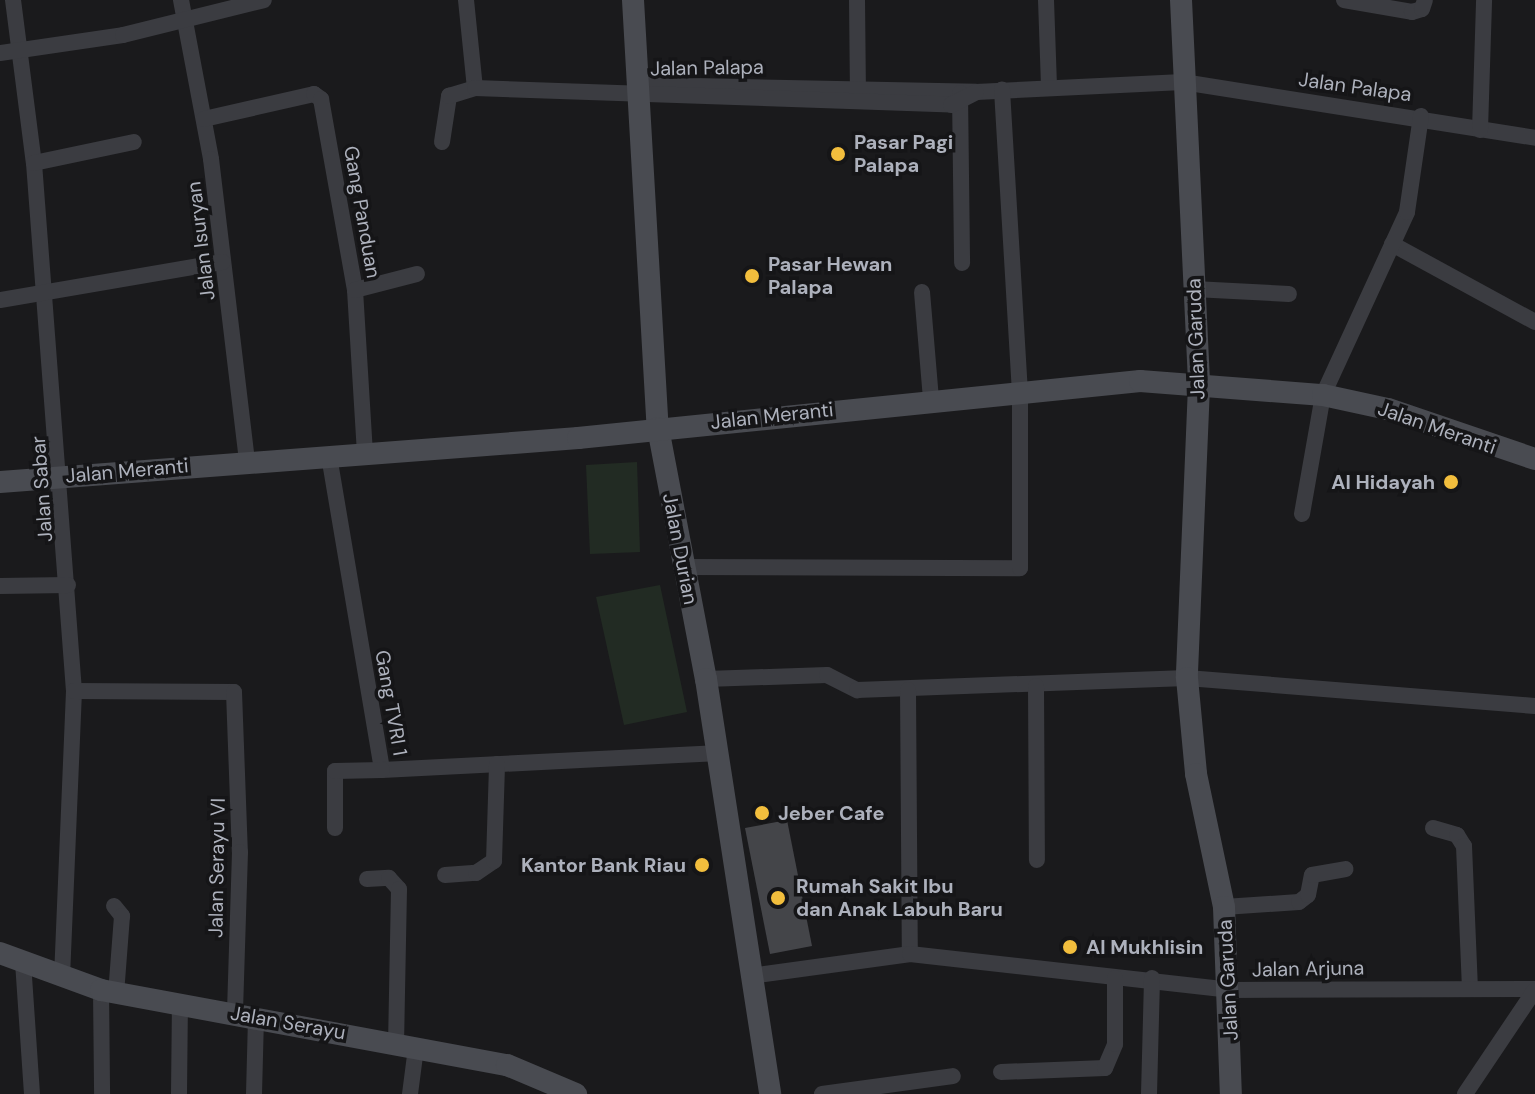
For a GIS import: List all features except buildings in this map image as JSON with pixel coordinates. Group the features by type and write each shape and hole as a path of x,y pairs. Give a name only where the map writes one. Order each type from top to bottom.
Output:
{"street":[{"name":"Jalan Sabar","path":"13,0 34,163 62,476 74,691 62,977"},
{"path":"0,53 123,35 183,8 264,0"},
{"path":"442,142 449,96 475,88 466,0"},
{"name":"Jalan Durian","path":"633,0 658,428 682,567 706,679 770,1094"},
{"path":"857,0 858,96"},
{"path":"1046,0 1049,87"},
{"name":"Jalan Garuda","path":"1181,0 1199,386 1187,678 1196,774 1224,907 1231,990 1231,1094"},
{"path":"1344,0 1412,12 1422,9 1425,0"},
{"path":"1480,130 1484,0"},
{"name":"Jalan Isuryan","path":"183,8 204,119 247,462"},
{"name":"Jalan Palapa","path":"475,88 638,91 648,85 858,96 965,95 1049,87 1183,82 1421,116 1480,130 1535,138"},
{"path":"682,567 1016,572 1020,393 1002,90"},
{"name":"Gang Panduan","path":"204,119 314,94 321,99 355,290 365,453"},
{"path":"962,263 965,95"},
{"path":"1302,514 1323,395 1410,199 1421,116"},
{"path":"34,163 134,142"},
{"path":"1392,244 1535,322"},
{"path":"0,300 223,262"},
{"path":"355,290 417,274"},
{"path":"1194,289 1289,294"},
{"path":"922,292 931,399"},
{"name":"Jalan Meranti","path":"0,482 658,428 1140,381 1323,395 1388,409 1535,459"},
{"name":"Gang TVRI 1","path":"329,456 382,770 715,753"},
{"path":"0,586 68,585"},
{"path":"706,679 827,675 857,690 908,690 1187,678 1535,706"},
{"path":"1036,686 1037,860"},
{"path":"908,690 910,954"},
{"name":"Jalan Serayu VI","path":"74,691 234,692 246,1015 254,1094"},
{"path":"445,875 476,873 494,861 497,764"},
{"path":"335,828 335,771 382,770"},
{"path":"1433,828 1457,835 1464,846 1470,987"},
{"path":"1224,907 1299,902 1316,872 1345,869"},
{"path":"367,879 389,878 399,889 410,1094"},
{"path":"102,1094 109,992 122,916 114,906"},
{"name":"Jalan Serayu","path":"0,953 109,992 507,1065 576,1094"},
{"name":"Jalan Arjuna","path":"750,976 910,954 1115,978 1152,978 1231,990 1470,987 1535,990"},
{"path":"23,962 32,1094"},
{"path":"1001,1072 1105,1068 1115,1044 1115,978"},
{"path":"1149,1094 1152,978"},
{"path":"1465,1094 1535,990"},
{"path":"179,1094 180,1004"},
{"path":"822,1094 953,1076"}],"shaded area":[{"path":"637,462 640,552 590,554 586,465"},
{"path":"660,585 687,712 624,725 596,597"}],"place":[{"name":"Pasar Pagi Palapa","path":"838,154"},
{"name":"Pasar Hewan Palapa","path":"752,276"},
{"name":"Al Hidayah","path":"1451,482"},
{"name":"Jeber Cafe","path":"762,813"},
{"name":"Kantor Bank Riau","path":"702,865"},
{"name":"Rumah Sakit Ibu dan Anak Labuh Baru","path":"778,898"},
{"name":"Al Mukhlisin","path":"1070,947"}]}
